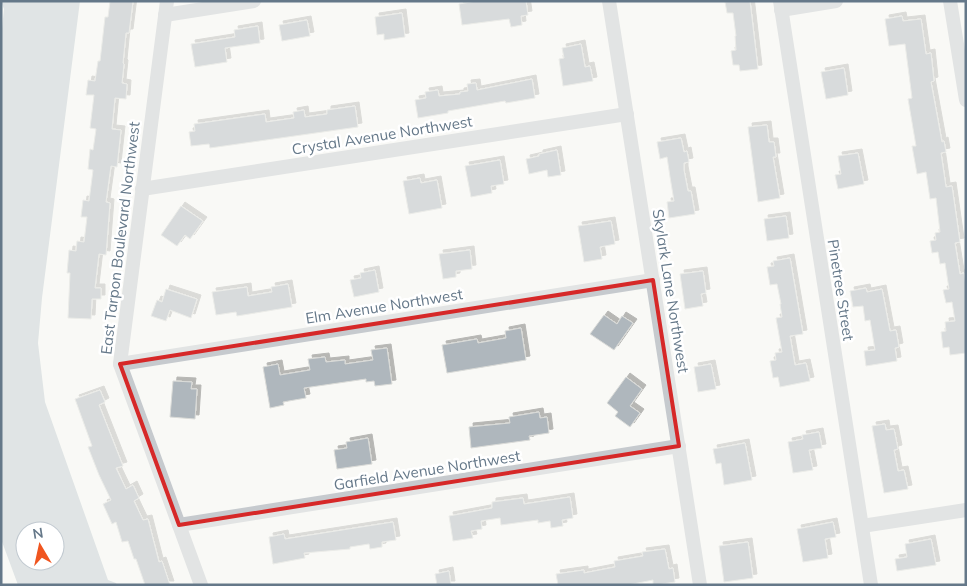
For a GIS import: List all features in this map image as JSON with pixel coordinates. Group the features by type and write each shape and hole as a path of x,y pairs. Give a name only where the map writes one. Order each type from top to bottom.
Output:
{"street":[{"path":"166,8 254,1"},
{"name":"Skylark Lane Northwest","path":"609,1 700,585"},
{"path":"781,6 836,1"},
{"path":"950,1 966,100"},
{"name":"Pinetree Street","path":"781,6 871,585"},
{"name":"East Tarpon Boulevard Northwest","path":"166,8 120,364 201,585"},
{"name":"Crystal Avenue Northwest","path":"142,189 627,114"},
{"name":"Elm Avenue Northwest","path":"120,364 653,280"},
{"name":"Garfield Avenue Northwest","path":"179,525 679,446"},
{"path":"862,526 966,510"}],"highlighted area":[{"path":"653,280 679,446 179,525 120,364"}],"shaded area":[{"path":"1,1 80,1 42,298 38,343 45,402 108,580 117,585 18,585 1,539 1,38 4,9"}],"building":[{"path":"110,1 133,1 129,33 126,33 123,63 122,83 127,84 126,99 115,98 112,129 121,130 117,167 111,166 106,202 110,203 106,255 99,254 95,288 101,288 101,299 92,299 91,319 68,318 70,273 67,273 69,250 76,251 77,241 84,242 87,217 81,217 83,200 89,201 93,170 88,169 90,149 93,150 96,129 90,128 94,95 86,95 88,80 95,81 98,61 100,61 105,17 108,17"},
{"path":"476,1 526,1 528,15 521,16 522,25 511,27 509,19 462,25 459,4"},
{"path":"750,1 758,69 740,71 739,65 733,65 731,51 736,50 736,36 733,13 727,13 725,2"},
{"path":"402,13 405,37 384,40 384,34 377,35 375,17"},
{"path":"902,16 903,21 921,19 926,54 931,53 934,81 931,82 942,142 944,141 946,152 941,153 946,187 952,186 960,242 955,243 960,274 964,273 966,285 966,353 950,355 949,347 943,348 941,332 946,331 945,322 955,321 952,302 946,303 943,290 949,289 945,263 940,264 938,252 932,253 930,241 936,240 935,233 940,232 936,198 930,199 926,172 917,174 912,146 916,146 908,99 912,98 905,44 889,46 885,19"},
{"path":"307,20 310,36 282,41 279,25"},
{"path":"258,26 260,43 225,48 227,62 195,67 191,44 235,37 234,30"},
{"path":"581,44 585,67 590,66 593,81 563,86 559,59 564,58 562,48"},
{"path":"844,68 848,95 826,99 821,72"},
{"path":"532,79 535,98 506,103 505,101 418,118 415,100 426,98 425,92 438,90 439,96 460,94 460,92 468,91 467,84 476,83 477,90"},
{"path":"355,106 358,127 210,148 209,144 191,146 189,132 195,131 194,124 265,114 266,122 294,118 293,112 304,110 305,117 327,114 327,110"},
{"path":"767,125 769,142 774,142 776,157 773,157 780,198 758,202 748,127"},
{"path":"681,138 684,152 687,151 689,162 684,163 684,170 688,191 691,191 695,214 669,218 667,202 674,201 667,157 660,159 657,142"},
{"path":"557,150 561,175 548,177 547,170 529,174 526,159"},
{"path":"858,153 864,184 838,189 835,175 841,174 838,156"},
{"path":"500,160 504,184 491,186 492,193 471,197 465,166"},
{"path":"420,178 421,183 437,180 442,208 409,214 403,181"},
{"path":"181,206 203,221 190,239 185,235 177,246 161,235"},
{"path":"786,216 789,238 767,241 764,219"},
{"path":"611,221 615,244 600,247 602,259 584,262 578,226"},
{"path":"470,250 472,269 456,271 456,277 443,279 439,254"},
{"path":"790,258 803,334 790,336 795,365 806,363 810,381 780,387 778,377 773,378 770,361 776,360 775,353 782,352 776,318 782,317 781,304 777,284 770,285 767,267 774,266 773,261"},
{"path":"375,270 379,292 354,297 350,280 361,278 360,273"},
{"path":"703,271 706,293 701,294 703,306 685,309 680,274"},
{"path":"288,284 292,307 237,316 236,312 216,315 212,292 247,287 248,296 272,292 271,287"},
{"path":"866,288 867,292 882,289 890,331 896,330 899,347 895,348 897,361 866,366 864,351 875,350 870,320 865,321 863,306 853,307 850,291"},
{"path":"166,289 197,299 191,318 170,310 166,321 151,316 157,300 162,302"},
{"path":"604,315 617,324 622,316 633,323 614,350 590,334"},
{"path":"521,328 526,360 447,373 442,345 477,339 478,343 506,338 505,331"},
{"path":"387,348 392,384 375,386 374,381 366,382 366,379 304,388 306,398 283,402 284,405 270,408 263,367 278,364 280,375 310,370 308,359 325,357 326,362 345,360 345,364 373,360 371,350"},
{"path":"711,364 716,389 698,392 694,367"},
{"path":"626,377 642,389 630,406 640,413 630,427 615,416 618,412 607,403"},
{"path":"173,381 192,382 191,389 197,389 195,419 170,417"},
{"path":"100,390 105,402 99,405 123,466 116,468 126,489 133,485 139,498 134,501 143,520 148,519 159,562 162,561 170,585 145,585 128,541 122,542 116,522 112,524 103,504 111,500 88,447 92,446 75,399"},
{"path":"539,412 540,418 547,417 549,433 529,436 530,440 471,448 469,427 510,423 509,417"},
{"path":"885,424 886,430 894,429 898,449 894,450 898,471 904,470 908,489 884,493 872,426"},
{"path":"819,432 822,448 809,450 813,470 793,473 788,442 803,439 802,435"},
{"path":"368,438 372,464 337,469 334,450 347,448 346,442"},
{"path":"745,443 752,480 724,485 721,463 716,464 713,449"},
{"path":"570,497 573,518 562,520 563,526 551,528 550,521 538,523 538,520 501,525 500,518 481,521 482,529 471,531 473,538 453,541 449,516 492,508 492,502 523,498 524,504"},
{"path":"393,522 396,540 382,542 382,547 370,549 369,544 350,547 350,549 304,553 305,558 273,564 269,537 284,534 285,539"},
{"path":"833,522 836,537 825,539 828,558 803,562 797,529"},
{"path":"931,539 936,565 897,571 895,559 907,557 905,544"},
{"path":"748,542 753,578 724,582 719,546"},
{"path":"665,549 669,569 673,568 675,582 653,585 653,580 628,585 558,585 556,574 584,570 584,573 615,567 614,561 643,556 642,552"},
{"path":"449,571 451,585 437,585 435,574"}]}
